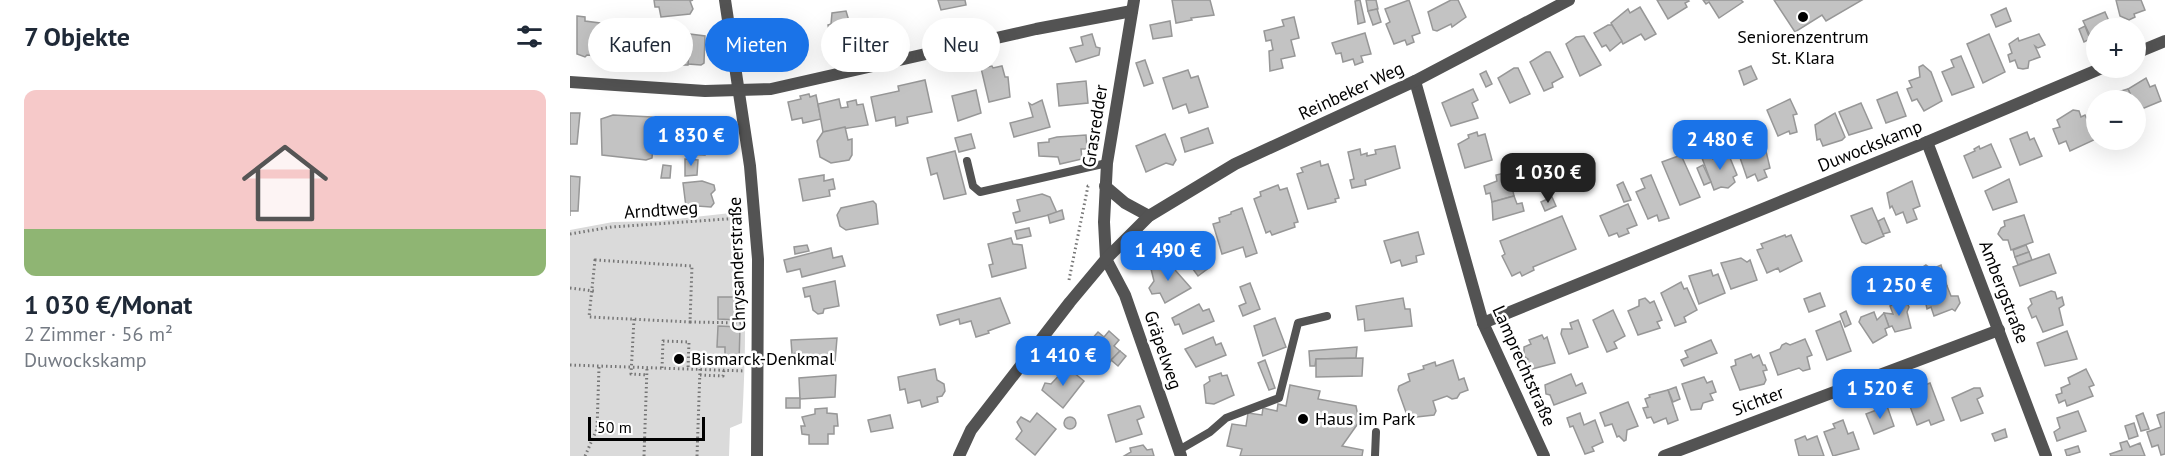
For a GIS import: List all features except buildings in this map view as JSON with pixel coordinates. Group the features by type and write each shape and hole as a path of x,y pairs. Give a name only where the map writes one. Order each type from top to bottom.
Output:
{"street":[{"name":"Chrysanderstraße","path":"725,0 740,92 754,216 758,323 757,456"},
{"path":"1539,0 1545,13"},
{"name":"Reinbeker Weg","path":"959,456 971,430 1107,259 1149,216 1235,164 1415,81 1569,0"},
{"path":"570,82 740,92 771,89 1133,5"},
{"name":"Grasredder","path":"1107,259 1105,186 1107,163 1133,5"},
{"path":"2146,49 2165,41"},
{"name":"Duwockskamp","path":"1483,323 2086,75"},
{"name":"Lamprechtstraße","path":"1415,81 1483,323 1544,456"},
{"name":"Ambergstraße","path":"1927,142 2046,456"},
{"path":"1105,186 1125,202 1149,216"},
{"name":"Gräpelweg","path":"1107,259 1125,295 1180,453"},
{"name":"Sichter","path":"1664,456 1999,330"}],"lane":[{"path":"968,161 973,186 980,192 1107,163"},
{"path":"1180,453 1226,418 1279,398 1298,323 1327,316"},
{"path":"1375,456 1376,432"}],"path":[{"path":"1068,288 1088,186 1105,186"},
{"name":"Arndtweg","path":"570,234 612,227 754,216"},
{"path":"690,322 693,266 595,261 590,317 690,322 758,323"},
{"path":"570,288 592,291"},
{"path":"634,319 631,374 647,375"},
{"path":"662,368 663,341 689,342 688,369"},
{"path":"570,364 599,367 758,371"},
{"path":"585,456 597,429 599,367"},
{"path":"644,456 648,368"},
{"path":"697,456 700,369"},
{"path":"700,375 723,376 724,370"}],"shaded area":[{"path":"740,212 745,291 742,423 730,428 729,456 570,456 570,230 613,222 658,221"}],"place":[{"name":"Seniorenzentrum St. Klara","path":"1803,17"},
{"name":"Bismarck-Denkmal","path":"679,359"},
{"name":"Haus im Park","path":"1303,419"}]}
